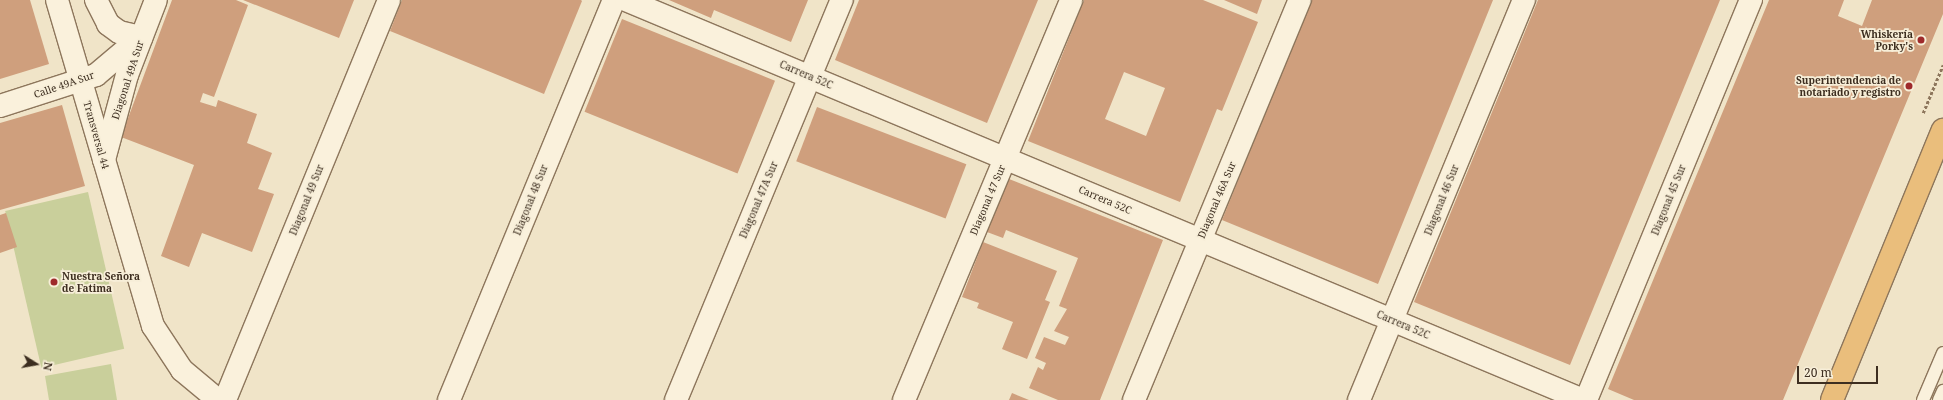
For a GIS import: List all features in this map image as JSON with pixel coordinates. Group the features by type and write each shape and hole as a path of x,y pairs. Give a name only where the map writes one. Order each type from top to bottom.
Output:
{"highway":[{"path":"1832,400 1943,130"}],"street":[{"name":"Transversal 44","path":"57,0 135,271 153,326 165,349 198,386 218,400"},
{"path":"96,0 108,24 120,32 141,37"},
{"name":"Diagonal 49A Sur","path":"104,161 141,37 156,0"},
{"name":"Diagonal 49 Sur","path":"225,400 389,0"},
{"name":"Diagonal 48 Sur","path":"449,400 614,0"},
{"name":"Carrera 52C","path":"626,0 1584,400"},
{"name":"Diagonal 47A Sur","path":"676,400 842,0"},
{"name":"Diagonal 47 Sur","path":"904,400 1071,0"},
{"name":"Diagonal 46A Sur","path":"1134,400 1300,0"},
{"name":"Diagonal 46 Sur","path":"1359,400 1524,0"},
{"name":"Diagonal 45 Sur","path":"1584,400 1751,0"},
{"name":"Calle 49A Sur","path":"0,106 81,81 110,67 141,37"}],"lane":[{"path":"1923,400 1943,352"},
{"path":"1939,400 1943,391"}],"green space":[{"name":"Nuestra Señora de Fatima","path":"88,192 124,349 41,368 5,211"},
{"path":"111,364 117,400 49,400 45,376"}],"building":[{"path":"0,0 30,0 49,64 0,79"},
{"path":"172,0 236,0 248,5 214,97 203,93 200,102 216,107 218,100 257,114 247,143 272,153 258,189 274,194 252,252 202,233 189,267 161,256 194,165 121,137"},
{"path":"243,0 354,0 339,38"},
{"path":"402,0 582,1 544,94 390,31"},
{"path":"669,0 808,0 791,42 714,10 711,18"},
{"path":"859,0 1038,0 987,123 835,60"},
{"path":"1084,0 1203,0 1258,22 1222,111 1217,109 1180,202 1028,141","holes":["1124,72 1165,88 1146,136 1105,119"]},
{"path":"1224,0 1262,0 1257,14"},
{"path":"1311,0 1493,0 1378,284 1222,220"},
{"path":"1538,0 1720,0 1570,365 1414,302"},
{"path":"1769,0 1844,0 1838,16 1862,26 1872,0 1943,0 1943,14 1783,400 1634,400 1608,389"},
{"path":"622,19 775,81 738,174 585,112"},
{"path":"62,105 85,186 0,210 0,123"},
{"path":"817,107 966,164 946,218 796,161"},
{"path":"1009,179 1163,240 1100,400 1058,400 1029,388 1038,367 1043,370 1046,363 1035,358 1044,337 1065,345 1069,337 1054,331 1067,309 1059,306 1078,258 1006,230 1003,238 987,232"},
{"path":"6,213 17,247 0,253 0,215"},
{"path":"983,242 1057,271 1045,300 1050,302 1027,359 1002,349 1013,322 977,308 979,303 962,297"},
{"path":"1012,393 1029,400 1009,400"}],"place":[{"name":"Whiskería Porky's","path":"1921,40"},
{"name":"Superintendencia de notariado y registro","path":"1909,86"},
{"name":"Nuestra Señora de Fatima","path":"54,282"}]}
